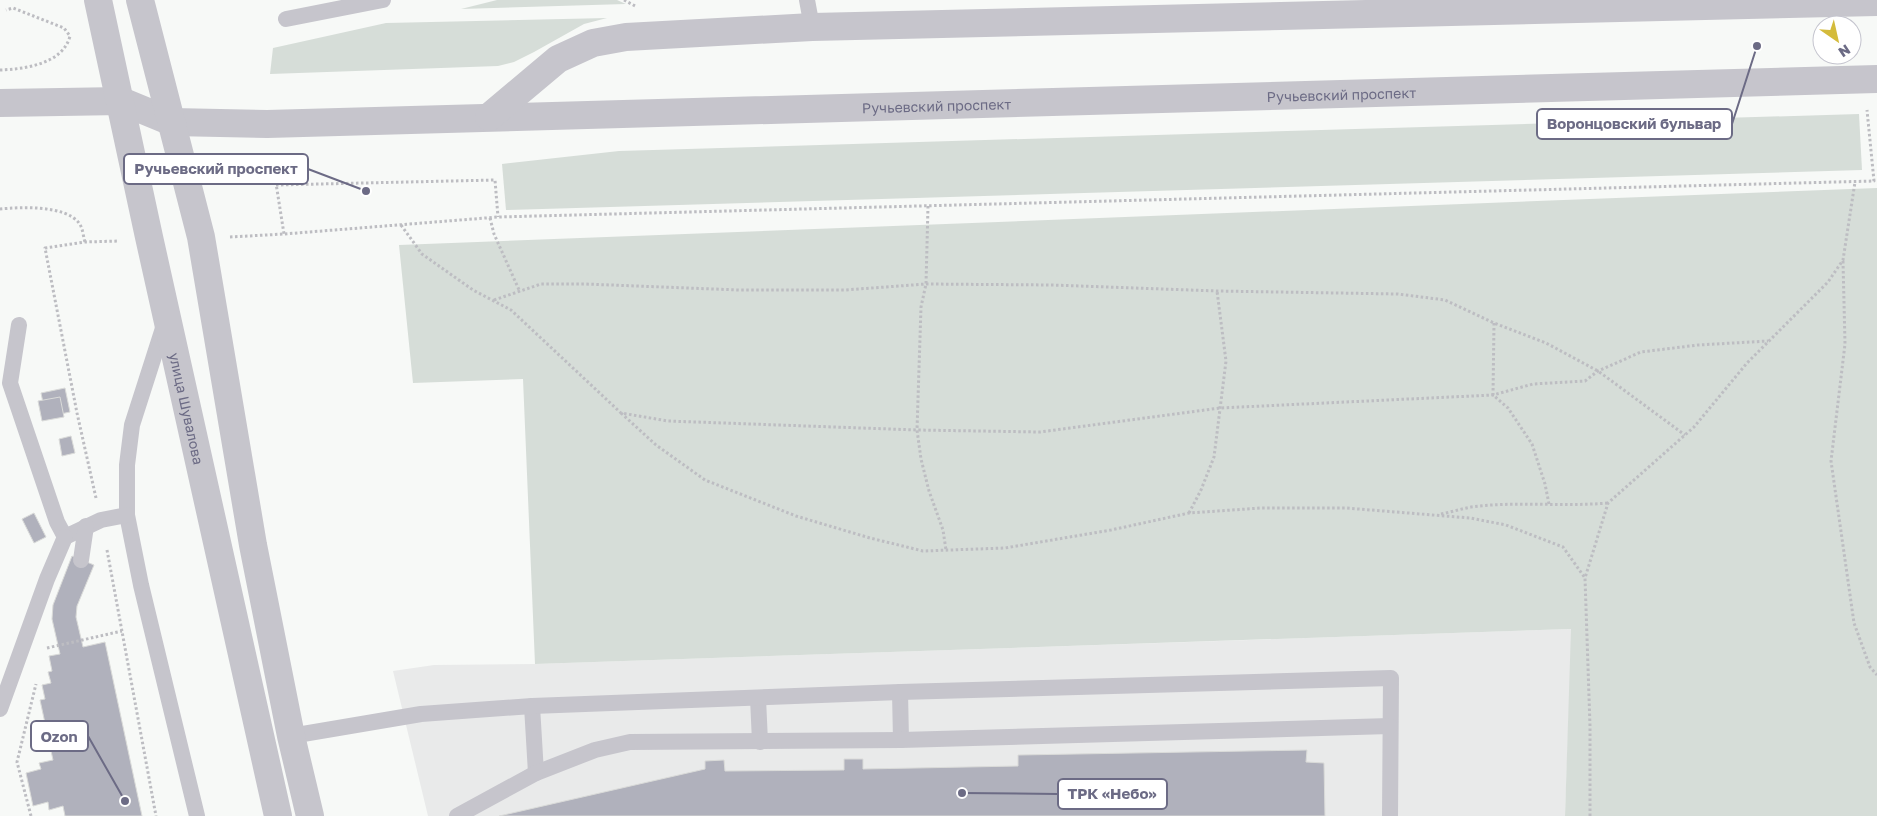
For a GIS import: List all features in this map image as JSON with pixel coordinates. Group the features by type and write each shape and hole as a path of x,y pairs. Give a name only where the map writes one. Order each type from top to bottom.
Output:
{"street":[{"name":"улица Шувалова","path":"98,0 278,816"},
{"path":"140,0 201,237 253,545 291,736 310,816"},
{"path":"489,117 558,59 593,43 626,37 812,26 1516,4 1877,2"},
{"name":"Ручьевский проспект","path":"0,103 121,101 172,122 267,124 1877,79"}],"lane":[{"path":"286,19 383,0"},
{"path":"807,0 812,26"},
{"path":"167,314 132,425 127,465 127,515 141,585 197,816"},
{"path":"19,325 10,383 64,538"},
{"path":"0,709 46,579 64,538 101,520 127,515"},
{"path":"81,560 86,526"},
{"path":"291,736 421,714 532,706 900,692 1391,678 1390,816"},
{"path":"900,692 900,740"},
{"path":"758,698 760,742"},
{"path":"532,706 536,773"},
{"path":"458,816 536,773 595,750 630,742 900,740 1390,726"}],"path":[{"path":"624,0 642,10"},
{"path":"0,70 18,69 58,55 67,46 70,36 64,28 12,8 6,10"},
{"path":"225,237 498,217 1875,181 1867,110"},
{"path":"275,177 284,234"},
{"path":"276,185 495,180 498,217"},
{"path":"1855,182 1843,260 1845,344 1831,461 1854,623 1870,667 1877,675"},
{"path":"928,206 926,284 921,307 917,430 921,459 929,490 944,530 946,550"},
{"path":"0,209 26,207 70,214 81,225 85,242 119,241"},
{"path":"490,218 494,234 520,292"},
{"path":"401,224 422,254 473,290 511,310 656,445 705,480 796,516 922,551 1005,548 1111,530 1189,512 1261,508 1346,508 1438,515 1470,518 1506,525 1563,547 1586,578"},
{"path":"1590,816 1590,726 1586,578 1608,503 1694,427 1768,341 1828,282 1843,260"},
{"path":"493,300 541,284 739,290 845,290 926,284 1052,285 1217,291 1398,294 1446,300 1494,323 1546,343 1598,371 1685,434"},
{"path":"1189,512 1201,490 1214,457 1226,361 1217,291"},
{"path":"1494,323 1493,395 1508,408 1532,444 1545,484 1549,504"},
{"path":"621,413 668,421 917,430 1040,432 1220,408 1493,395 1533,384 1585,381 1598,371 1642,352 1698,345 1768,341"},
{"path":"1438,515 1471,507 1549,504 1578,506 1608,503"},
{"path":"44,649 122,631"},
{"path":"31,816 17,762 37,677"}],"shaded area":[{"path":"497,0 617,0 626,4 461,9"},
{"path":"607,18 584,24 514,62 498,66 270,74 273,48 386,23"},
{"path":"1859,114 1862,170 506,210 502,164 619,151"},
{"path":"1877,188 1877,816 1565,816 1571,629 535,664 523,379 413,383 399,245"},
{"path":"1572,629 1565,816 428,816 393,671 434,665 535,664"}],"building":[{"path":"65,388 70,412 46,417 41,393"},
{"path":"60,397 64,417 42,421 38,401"},
{"path":"71,436 75,453 62,456 59,439"},
{"path":"34,513 46,537 34,543 22,519"},
{"path":"72,556 94,565 77,606 76,617 83,647 105,642 142,816 65,816 63,806 49,810 48,802 33,806 26,773 41,769 39,763 53,760 40,700 45,699 42,685 51,683 48,672 52,671 49,656 60,654 52,619 53,605"},
{"path":"1307,750 1306,762 1324,763 1325,816 499,816 705,769 705,761 724,760 725,771 844,770 844,759 863,759 863,769 1018,766 1018,755"}],"place":[{"name":"Воронцовский бульвар","path":"1757,46"},
{"name":"Ручьевский проспект","path":"366,191"},
{"name":"ТРК «Небо»","path":"962,793"},
{"name":"Ozon","path":"125,801"}]}
